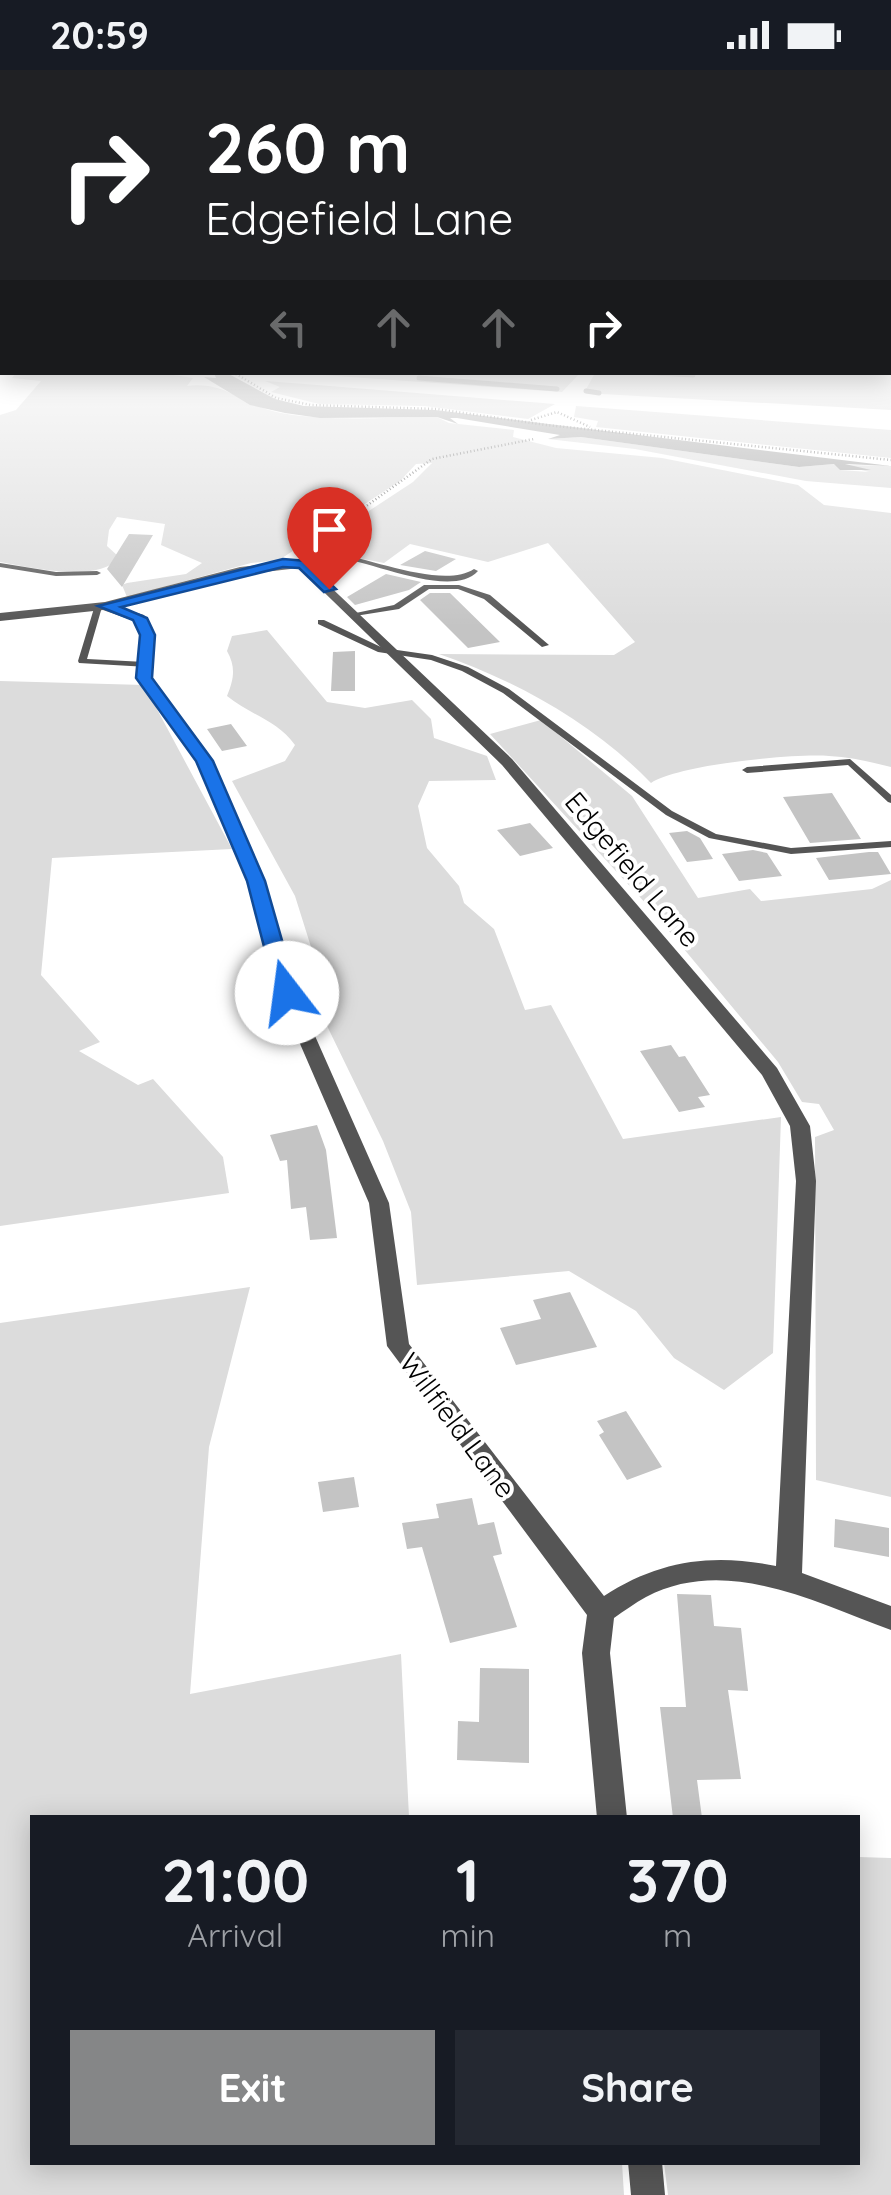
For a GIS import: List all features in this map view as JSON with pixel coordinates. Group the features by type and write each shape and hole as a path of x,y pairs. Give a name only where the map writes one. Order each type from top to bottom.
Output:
{"street":[{"path":"0,618 102,607 291,563"},
{"name":"Edgefield Lane","path":"291,563 352,611 507,762 770,1072 800,1126 806,1181 790,1576"},
{"name":"Willfield Lane","path":"102,607 140,618 148,635 144,678 204,761 256,881 287,993 380,1202 398,1346 600,1612"},
{"path":"612,1815 596,1653 600,1612 630,1589 686,1573 730,1568 790,1576 891,1618"},
{"path":"645,2165 648,2195"}],"lane":[{"path":"291,563 333,555 446,580 468,578 474,571"},
{"path":"0,565 56,574 96,573"},
{"path":"352,611 396,607 427,587 459,587 487,597 545,646"},
{"path":"352,611 391,597"},
{"path":"102,607 82,660 145,665"},
{"path":"322,622 395,653 432,658 506,691 669,814 713,836 791,851 891,844"},
{"path":"748,770 850,762 891,800"}],"path":[{"path":"594,428 891,460"},
{"path":"291,563 432,460 534,439"}],"shaded area":[{"path":"0,428 497,428 514,430 513,437 556,448 662,458 798,485 824,505 891,513 891,767 837,757 790,756 710,766 651,783 604,741 552,706 497,677 439,654 614,655 635,642 548,543 488,562 410,544 384,563 311,549 413,482 432,463 416,464 400,481 279,560 251,563 127,597 122,585 186,574 202,563 161,545 165,524 117,517 109,530 107,546 119,557 110,565 63,572 0,562"},
{"path":"519,428 583,428 891,466 845,464 871,470 840,470 834,464 799,467 581,437 548,439 560,435"},
{"path":"607,428 891,430 891,458"},
{"path":"581,437 799,467 835,464 840,470 869,472 843,465 891,466 891,488 806,481 635,449 548,439"},
{"path":"267,630 327,702 365,708 412,700 431,719 434,738 487,756 496,780 429,781 418,806 427,848 459,886 464,903 494,929 525,1010 551,1005 623,1139 781,1117 773,1353 724,1390 674,1358 636,1311 569,1271 417,1285 411,1212 383,1141 312,995 317,966 295,896 232,781 285,761 295,745 280,729 227,696 233,673 227,651 232,636"},
{"path":"0,681 144,685 232,849 52,858 41,975 100,1042 79,1051 138,1085 153,1079 223,1157 229,1193 0,1226"},
{"path":"541,720 632,796 698,898 750,889 761,901 872,889 891,880 891,1497 816,1480 815,1137 834,1130 819,1104 802,1102 778,1062 649,907 490,734"},
{"path":"250,1287 209,1447 190,1694 401,1654 409,1815 30,1815 30,2165 622,2165 624,2195 0,2195 0,1323"},
{"path":"860,1857 891,1858 891,2195 668,2195 664,2165 860,2165"}],"building":[{"path":"129,534 153,535 122,587 107,569"},
{"path":"425,551 456,559 436,571 400,565"},
{"path":"386,574 421,582 409,590 355,605 347,597"},
{"path":"430,593 450,593 500,642 468,648 420,600"},
{"path":"355,651 355,691 331,691 333,652"},
{"path":"231,724 247,746 222,751 207,729"},
{"path":"832,793 861,839 810,843 783,797"},
{"path":"530,823 553,848 520,856 497,830"},
{"path":"687,831 700,838 713,859 687,862 669,833"},
{"path":"753,850 767,853 782,876 739,881 722,854"},
{"path":"878,852 891,874 829,880 816,858"},
{"path":"671,1045 679,1057 685,1056 710,1095 698,1097 705,1107 679,1112 640,1051"},
{"path":"317,1125 326,1150 337,1238 310,1240 306,1207 291,1209 287,1160 280,1161 270,1135"},
{"path":"570,1292 597,1347 516,1365 500,1328 541,1319 533,1300"},
{"path":"626,1411 662,1467 627,1480 599,1435 604,1432 597,1421"},
{"path":"354,1477 359,1507 323,1512 318,1482"},
{"path":"472,1498 478,1525 494,1522 502,1554 493,1556 517,1627 450,1643 422,1547 407,1549 402,1523 439,1518 436,1504"},
{"path":"835,1519 889,1528 889,1557 834,1547"},
{"path":"677,1594 711,1595 714,1626 741,1628 748,1691 728,1690 741,1779 697,1780 702,1815 673,1815 660,1707 686,1707"},
{"path":"480,1668 529,1669 529,1763 457,1760 458,1721 479,1722"}],"route":[{"path":"287,993 256,881 204,761 144,678 148,635 140,618 105,606 283,563 302,564 329,589"}]}
